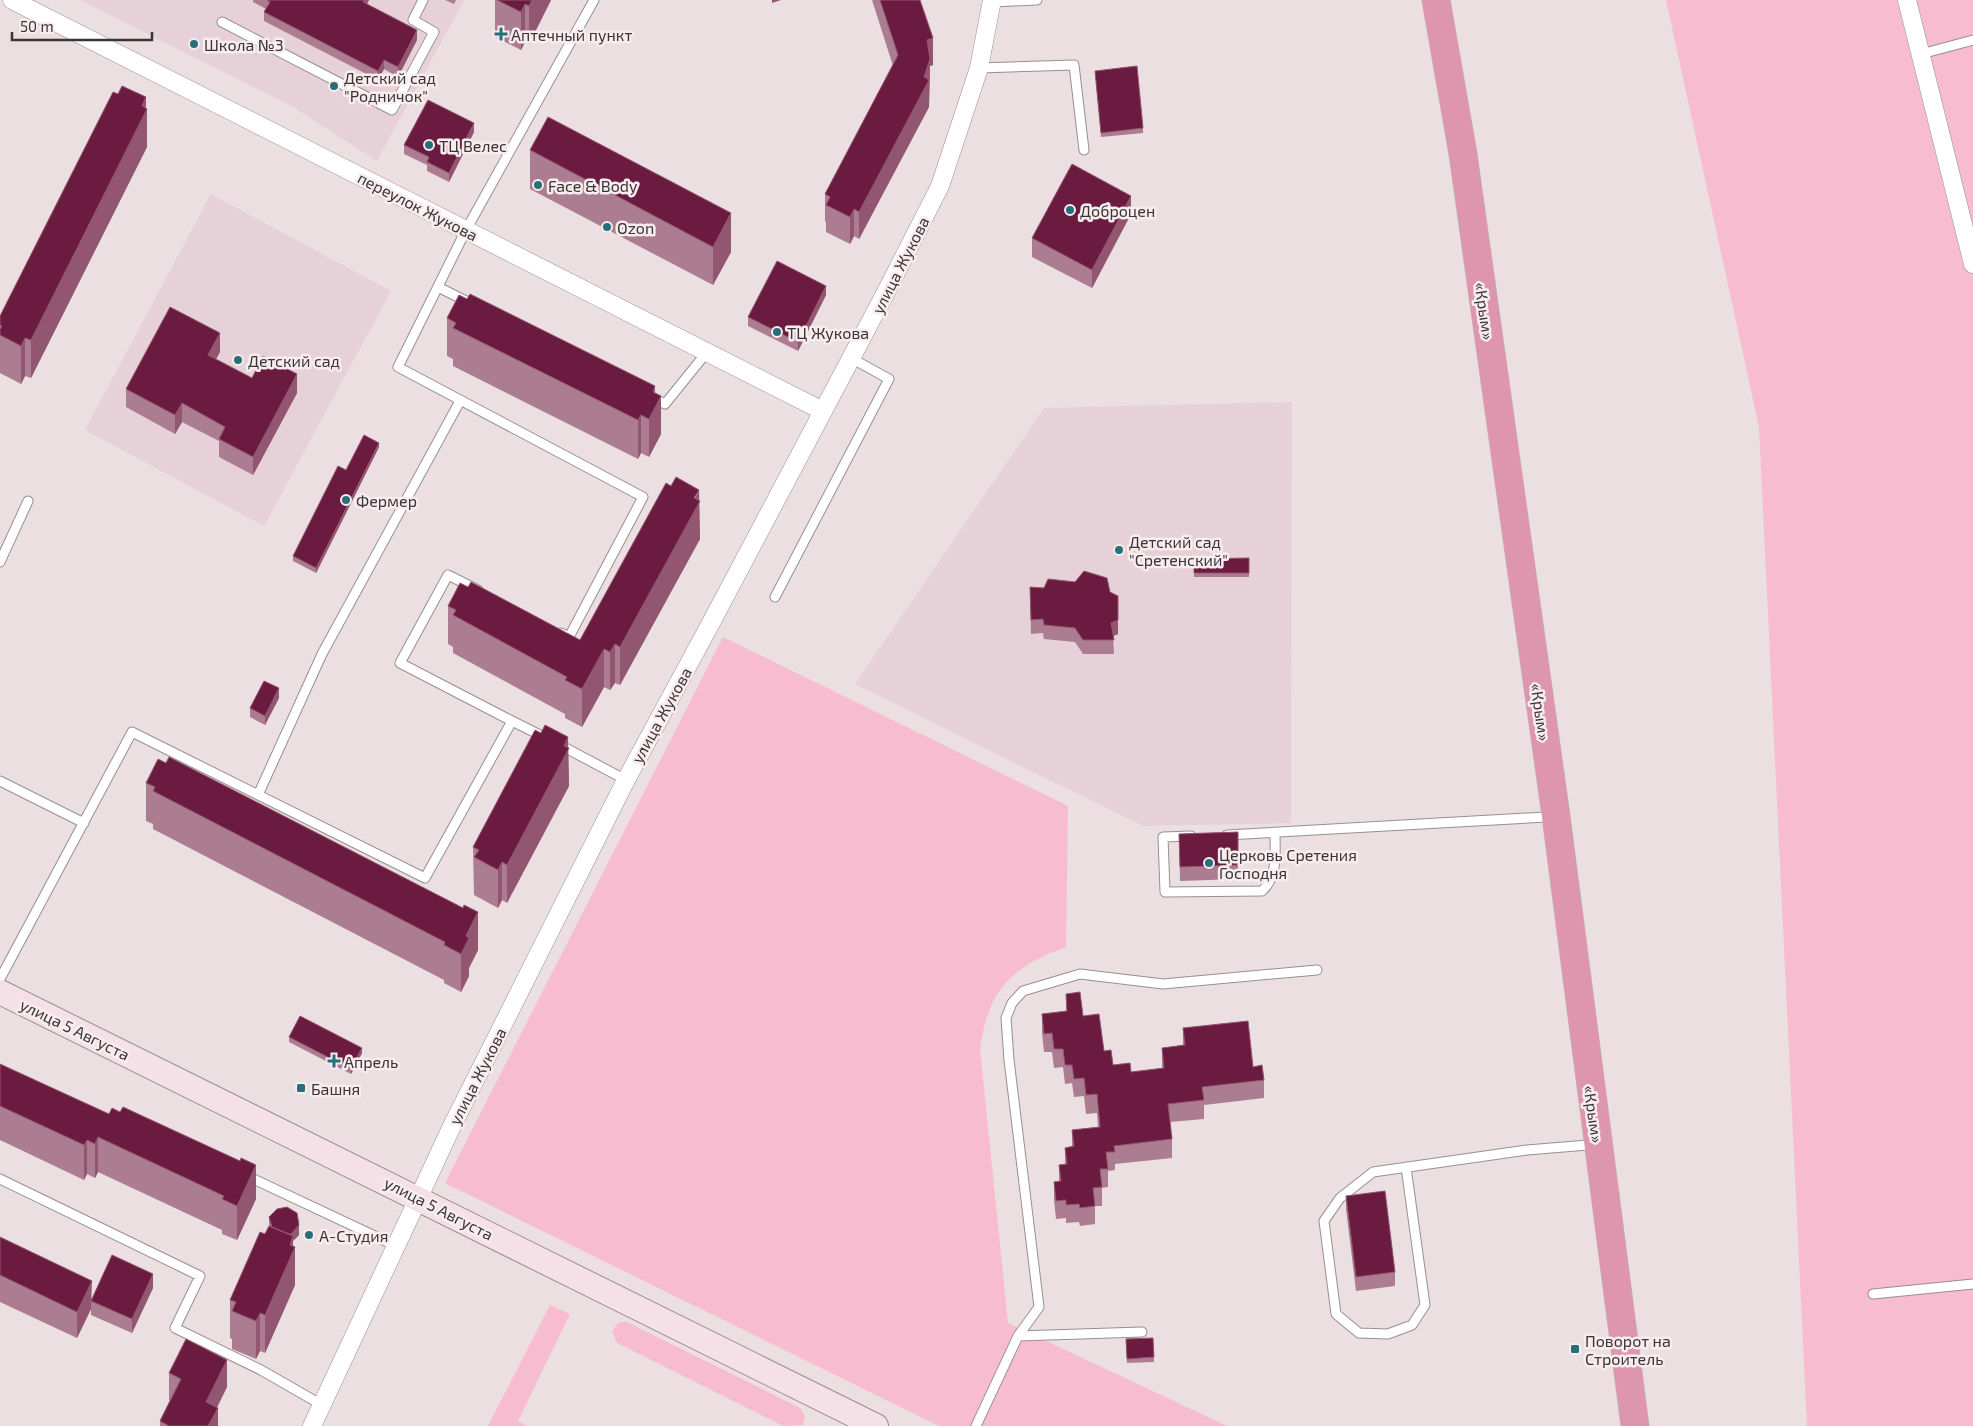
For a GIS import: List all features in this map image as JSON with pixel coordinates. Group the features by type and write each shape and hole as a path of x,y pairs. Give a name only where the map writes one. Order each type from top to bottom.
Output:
{"highway":[{"name":"«Крым»","path":"1426,0 1454,156 1546,817 1625,1426"},
{"name":"«Крым»","path":"1436,0 1463,154 1530,628 1635,1426"}],"street":[{"name":"переулок Жукова","path":"12,0 823,411"},
{"path":"1907,0 1973,264"},
{"name":"улица Жукова","path":"312,1426 418,1198 626,780 823,411 940,186 979,68 992,1"},
{"name":"улица 5 Августа","path":"0,992 876,1426"}],"lane":[{"path":"222,22 392,110 434,32 413,20 423,0"},
{"path":"552,628 569,637 643,497 398,367 466,230 594,0"},
{"path":"992,1 1037,0"},
{"path":"1922,54 1973,40"},
{"path":"979,68 1074,65 1084,150"},
{"path":"438,287 473,305"},
{"path":"638,390 664,404 707,352"},
{"path":"775,597 889,379 851,358"},
{"path":"258,795 322,654 460,400"},
{"path":"0,562 28,501"},
{"path":"482,592 448,575 400,663 626,780"},
{"path":"0,979 132,732 425,878 512,721"},
{"path":"0,781 84,823"},
{"path":"1219,835 1546,817"},
{"path":"1200,836 1163,837 1165,892 1262,891 1270,883 1275,868 1275,833"},
{"path":"976,1426 1018,1336 1039,1308 1007,1035 1006,1018 1012,1003 1023,991 1080,974 1163,984 1317,970"},
{"path":"1406,1167 1425,1305 1412,1325 1388,1334 1359,1333 1336,1314 1324,1221 1340,1198 1373,1172 1406,1167 1588,1145"},
{"path":"233,1169 396,1246"},
{"path":"0,1179 200,1276 175,1328 261,1370 322,1405"},
{"path":"1873,1294 1973,1284"},
{"path":"1018,1336 1142,1332"}],"shaded area":[{"name":"Детский сад \"Родничок\"","path":"80,0 464,0 377,161 293,107"},
{"path":"1666,0 1973,0 1973,1426 1807,1426 1759,427"},
{"name":"Детский сад","path":"211,194 391,291 264,526 85,430"},
{"name":"Детский сад \"Сретенский\"","path":"1292,402 1291,823 1143,826 855,684 1044,408"},
{"path":"723,637 1068,806 1066,947 1030,963 1005,983 989,1011 980,1049 1008,1323 1227,1426 939,1426 445,1183"},
{"path":"550,1305 570,1314 518,1421 527,1426 488,1426"},
{"path":"627,1322 800,1408 805,1416 803,1425 783,1426 617,1343 612,1331 618,1323"}],"building":[{"path":"267,0 364,0 363,2 417,30 398,67 384,60 378,71 264,12 270,2"},
{"path":"497,0 532,0 529,6 525,4 521,12"},
{"path":"880,0 920,0 933,38 927,40 930,59 924,77 929,80 859,212 854,209 850,217 826,205 830,197 825,194 898,55"},
{"path":"1137,66 1143,128 1101,133 1095,71"},
{"path":"122,86 146,97 142,106 147,109 31,340 25,338 21,346 0,335 2,326 0,325 0,316 113,92 118,94"},
{"path":"428,100 474,123 449,173 427,162 429,157 404,145"},
{"path":"548,117 731,213 713,247 530,150"},
{"path":"1072,164 1131,196 1092,270 1032,238"},
{"path":"777,261 826,286 798,342 748,317"},
{"path":"470,294 655,386 653,392 661,396 649,419 641,415 638,420 453,328 456,323 447,318 459,295 467,299"},
{"path":"170,307 220,333 208,355 252,378 263,356 297,374 253,457 219,439 225,427 182,403 175,415 126,389"},
{"path":"364,435 379,443 316,568 293,556 338,466 346,470"},
{"path":"676,477 699,490 694,498 700,501 620,647 615,644 610,652 604,649 582,689 565,680 567,677 453,615 456,610 448,606 460,583 468,587 471,582 580,640 666,483 671,486"},
{"path":"1249,558 1249,573 1194,573 1194,559"},
{"path":"1084,571 1107,578 1110,592 1118,596 1118,620 1111,623 1114,640 1083,640 1075,628 1044,625 1043,619 1031,620 1030,587 1044,588 1048,579 1075,582"},
{"path":"264,681 279,688 265,716 250,708"},
{"path":"545,725 568,737 564,746 569,748 507,865 502,862 498,870 474,857 479,850 473,847 535,730 541,733"},
{"path":"169,757 463,908 464,905 478,912 466,936 469,938 461,954 444,945 445,942 153,791 155,787 146,783 158,759 166,763"},
{"path":"1238,832 1238,865 1180,867 1179,834"},
{"path":"1080,992 1083,1016 1099,1014 1104,1051 1111,1050 1113,1065 1130,1063 1131,1072 1164,1068 1162,1048 1185,1045 1183,1028 1248,1021 1253,1067 1262,1065 1264,1080 1202,1087 1204,1100 1168,1104 1172,1139 1114,1146 1115,1152 1106,1152 1108,1169 1100,1169 1102,1187 1093,1188 1095,1206 1080,1208 1079,1204 1066,1205 1066,1200 1056,1201 1054,1182 1061,1181 1059,1165 1067,1164 1065,1148 1074,1146 1072,1130 1100,1127 1097,1094 1086,1095 1084,1078 1074,1079 1072,1065 1065,1065 1063,1049 1054,1049 1052,1033 1044,1034 1042,1014 1067,1011 1066,994"},
{"path":"300,1016 362,1048 351,1069 289,1037"},
{"path":"0,1064 109,1114 112,1108 120,1112 123,1107 240,1161 241,1158 256,1165 237,1206 222,1199 224,1196 98,1137 95,1144 87,1140 84,1145 0,1106"},
{"path":"1385,1191 1395,1272 1356,1277 1346,1196"},
{"path":"287,1207 297,1213 299,1225 291,1234 272,1227 269,1217 277,1209"},
{"path":"269,1226 293,1236 290,1245 295,1247 265,1315 260,1313 256,1321 232,1311 236,1302 230,1300 260,1232 265,1234"},
{"path":"0,1237 92,1281 77,1312 0,1275"},
{"path":"112,1255 153,1274 132,1319 91,1301"},
{"path":"1153,1338 1154,1357 1127,1359 1126,1339"},
{"path":"186,1339 227,1360 206,1402 218,1408 208,1426 169,1426 160,1421 181,1379 169,1373"}],"place":[{"name":"Аптечный пункт","path":"501,34"},
{"name":"Школа №3","path":"194,44"},
{"name":"Детский сад \"Родничок\"","path":"334,86"},
{"name":"ТЦ Велес","path":"429,145"},
{"name":"Face & Body","path":"538,185"},
{"name":"Доброцен","path":"1070,210"},
{"name":"Ozon","path":"607,227"},
{"name":"ТЦ Жукова","path":"777,332"},
{"name":"Детский сад","path":"238,360"},
{"name":"Фермер","path":"346,500"},
{"name":"Детский сад \"Сретенский\"","path":"1119,550"},
{"name":"Церковь Сретения Господня","path":"1209,863"},
{"name":"Апрель","path":"334,1061"},
{"name":"Башня","path":"301,1088"},
{"name":"А-Студия","path":"309,1235"},
{"name":"Поворот на Строитель","path":"1575,1349"}]}
